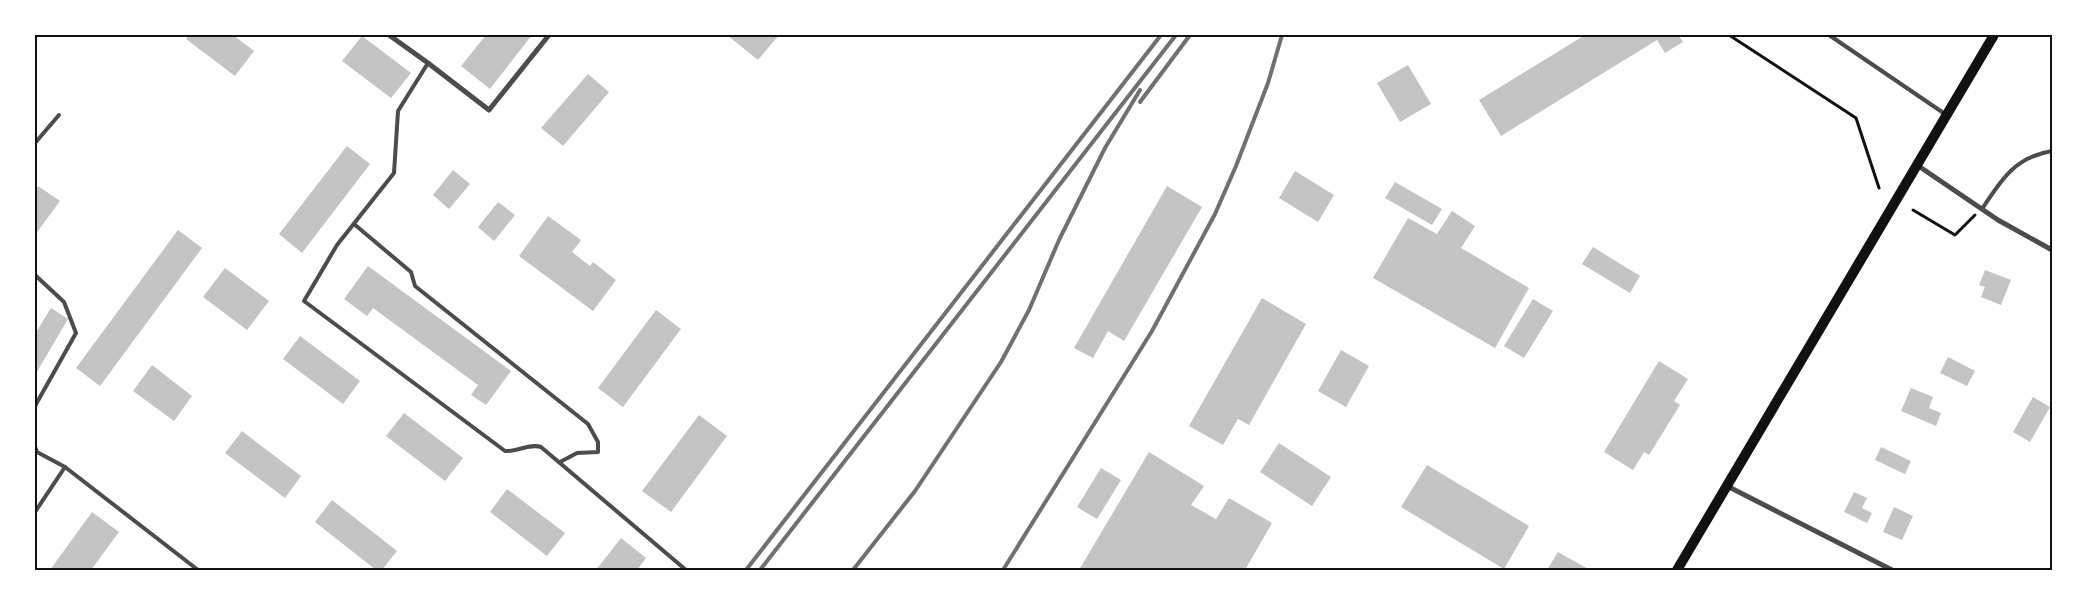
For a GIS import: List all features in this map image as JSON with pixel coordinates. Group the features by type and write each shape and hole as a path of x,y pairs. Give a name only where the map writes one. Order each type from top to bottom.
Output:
{"main road":[{"path":"1677,570 1994,35"}],"street":[{"path":"389,35 489,110 549,35"},
{"path":"1917,165 1982,209 2052,250"},
{"path":"1727,486 1892,570"}],"lane":[{"path":"1829,35 1947,116"},
{"path":"428,63 398,112 394,173 337,245 304,300 504,451 511,452 535,445 541,447 686,570"},
{"path":"35,143 60,115"},
{"path":"1982,209 2002,179 2021,161 2052,151"},
{"path":"354,224 411,272 414,286 588,424 598,442 598,452 577,453 560,462"},
{"path":"35,276 64,302 76,332 35,406"},
{"path":"35,447 37,452 65,467 198,570"},
{"path":"35,512 65,467"}],"path":[{"path":"1729,35 1856,118 1879,188"},
{"path":"1913,210 1956,235 1982,209"}],"building":[{"path":"190,35 233,35 254,51 235,76 186,39"},
{"path":"486,35 532,35 490,89 461,66"},
{"path":"727,35 779,35 758,60"},
{"path":"1585,35 1678,35 1683,42 1665,53 1657,40 1501,136 1479,100"},
{"path":"362,36 411,73 391,98 342,61"},
{"path":"1408,65 1431,104 1400,122 1377,83"},
{"path":"588,74 609,92 563,146 541,128"},
{"path":"347,146 370,164 302,253 279,234"},
{"path":"453,170 470,184 449,209 433,195"},
{"path":"1295,171 1334,195 1318,222 1279,198"},
{"path":"1395,182 1442,209 1432,225 1385,198"},
{"path":"38,186 60,201 35,235 35,191"},
{"path":"1167,186 1202,207 1124,341 1108,331 1093,358 1074,348"},
{"path":"498,202 515,215 494,241 478,227"},
{"path":"1452,211 1475,226 1461,248 1529,288 1495,348 1373,278 1408,218 1437,234"},
{"path":"548,216 581,240 572,252 590,266 593,262 616,280 593,311 519,256"},
{"path":"178,230 202,248 100,386 76,368"},
{"path":"1593,247 1640,276 1630,293 1582,264"},
{"path":"368,266 511,371 486,405 471,395 478,385 373,308 367,316 344,299"},
{"path":"225,268 269,301 247,330 203,297"},
{"path":"1985,270 2011,280 2001,305 1981,297 1985,287 1979,285"},
{"path":"1262,298 1306,324 1249,425 1238,419 1223,445 1189,426"},
{"path":"1533,299 1553,311 1524,358 1504,346"},
{"path":"51,308 68,319 35,375 35,334"},
{"path":"656,310 681,329 623,407 598,388"},
{"path":"300,336 360,381 343,404 283,359"},
{"path":"1341,350 1369,366 1346,407 1318,391"},
{"path":"1948,357 1975,371 1967,386 1940,373"},
{"path":"1659,361 1688,379 1674,401 1680,405 1649,455 1644,452 1633,470 1604,452"},
{"path":"152,365 192,396 174,421 133,391"},
{"path":"1911,388 1933,397 1929,408 1941,413 1936,426 1901,411"},
{"path":"2033,397 2050,407 2030,442 2013,432"},
{"path":"404,413 463,458 445,481 386,436"},
{"path":"699,415 727,436 671,512 642,491"},
{"path":"242,431 301,476 285,498 225,453"},
{"path":"1279,443 1331,477 1312,506 1260,472"},
{"path":"1881,447 1911,461 1905,474 1875,460"},
{"path":"1149,452 1204,486 1191,505 1216,519 1229,498 1272,523 1245,570 1079,570"},
{"path":"1427,465 1529,526 1504,569 1401,507"},
{"path":"1101,468 1121,480 1097,519 1077,507"},
{"path":"507,489 565,533 547,556 490,512"},
{"path":"1854,492 1867,498 1862,508 1872,513 1867,523 1844,512"},
{"path":"332,500 397,551 382,570 376,570 315,522"},
{"path":"1894,507 1913,516 1902,540 1883,532"},
{"path":"92,512 119,532 91,570 50,570"},
{"path":"621,538 646,558 637,570 596,570"},
{"path":"1558,552 1590,570 1547,570"}],"railway":[{"path":"746,570 1161,35"},
{"path":"760,570 1176,35"},
{"path":"1140,102 1190,35"},
{"path":"1003,570 1152,331 1215,214 1268,83 1282,35"},
{"path":"853,570 915,491 1001,362 1029,310 1059,240 1105,148 1140,90"}]}
